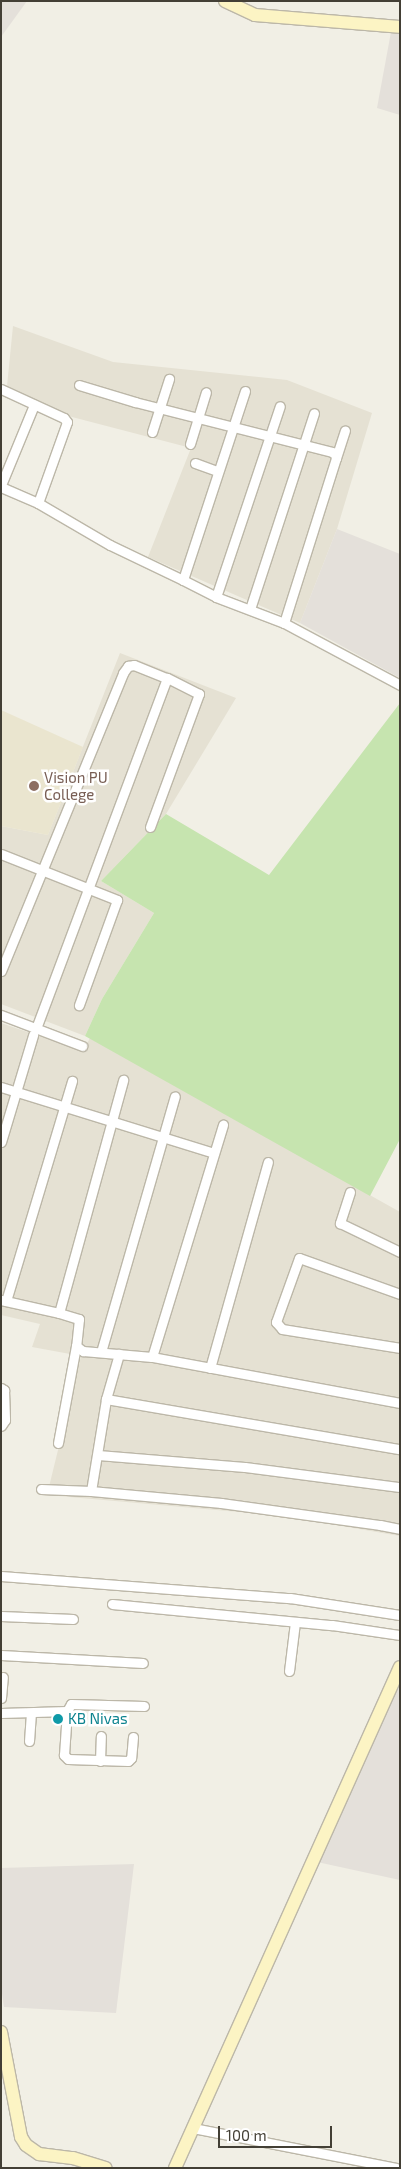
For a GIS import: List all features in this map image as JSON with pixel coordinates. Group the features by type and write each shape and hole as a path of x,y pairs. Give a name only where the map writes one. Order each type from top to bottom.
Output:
{"main road":[{"path":"225,1 255,15 400,27"},
{"path":"175,2168 400,1667"},
{"path":"1,2032 21,2137 26,2145 39,2154 73,2158 105,2168"}],"street":[{"path":"152,432 169,379"},
{"path":"79,385 268,437 332,452 336,458"},
{"path":"1,389 64,418 68,422 38,503"},
{"path":"183,580 217,471 245,391"},
{"path":"190,444 206,392"},
{"path":"34,404 1,486 38,503 110,545 216,596 284,623 400,685"},
{"path":"216,596 280,406"},
{"path":"250,609 314,413"},
{"path":"284,623 345,430"},
{"path":"195,463 217,471"},
{"path":"1,971 123,673 128,666 134,665 167,678 199,694 150,827"},
{"path":"1,1142 35,1032 167,678"},
{"path":"1,854 42,872 117,900 79,1006"},
{"path":"1,1015 35,1032 82,1046"},
{"path":"59,1313 123,1080"},
{"path":"58,1443 79,1320 59,1313 4,1301 66,1106 72,1081"},
{"path":"1,1087 214,1153"},
{"path":"101,1352 175,1096"},
{"path":"152,1357 223,1125"},
{"path":"210,1368 268,1162"},
{"path":"350,1192 340,1223 400,1252"},
{"path":"400,1294 299,1258 276,1322 282,1329 400,1348"},
{"path":"76,1346 83,1351 152,1357 400,1403"},
{"path":"91,1491 106,1400 119,1354"},
{"path":"1,1388 4,1390 5,1420 1,1426"},
{"path":"106,1400 400,1449"},
{"path":"98,1455 245,1467 400,1487"},
{"path":"41,1489 91,1491 221,1504 400,1529"},
{"path":"1,1576 290,1598 400,1615"},
{"path":"112,1604 295,1622 400,1635"},
{"path":"1,1616 73,1619"},
{"path":"289,1671 295,1622"},
{"path":"1,1655 143,1663"},
{"path":"1,1698 3,1676"},
{"path":"133,1737 131,1758 128,1761 68,1759 64,1755 67,1711 71,1704 144,1706"},
{"path":"1,1713 67,1711"},
{"path":"29,1741 31,1713"},
{"path":"100,1761 101,1736"},
{"path":"193,2128 396,2168"}],"shaded area":[{"path":"1,1 27,1 1,37"},
{"path":"391,32 400,33 400,115 377,108"},
{"path":"13,326 113,362 287,380 372,413 337,529 300,623 148,557 191,448 72,417 7,386"},
{"path":"337,529 400,554 400,678 300,623"},
{"path":"120,653 236,698 166,814 101,881 154,913 102,999 85,1036 1,1004 1,826 48,835"},
{"name":"Vision PU College","path":"1,710 83,747 48,835 1,826"},
{"path":"1,1023 83,1051 90,1038 400,1212 400,1536 283,1516 47,1495 81,1356 32,1347 40,1324 1,1315"},
{"path":"400,1685 400,1880 317,1862"},
{"path":"134,1864 116,2013 4,2007 1,1987 1,1868"}],"green space":[{"path":"400,703 400,1139 370,1196 85,1036 102,999 154,913 101,881 166,814 269,875"}],"place":[{"name":"Vision PU College","path":"34,786"},
{"name":"KB Nivas","path":"58,1719"}]}
